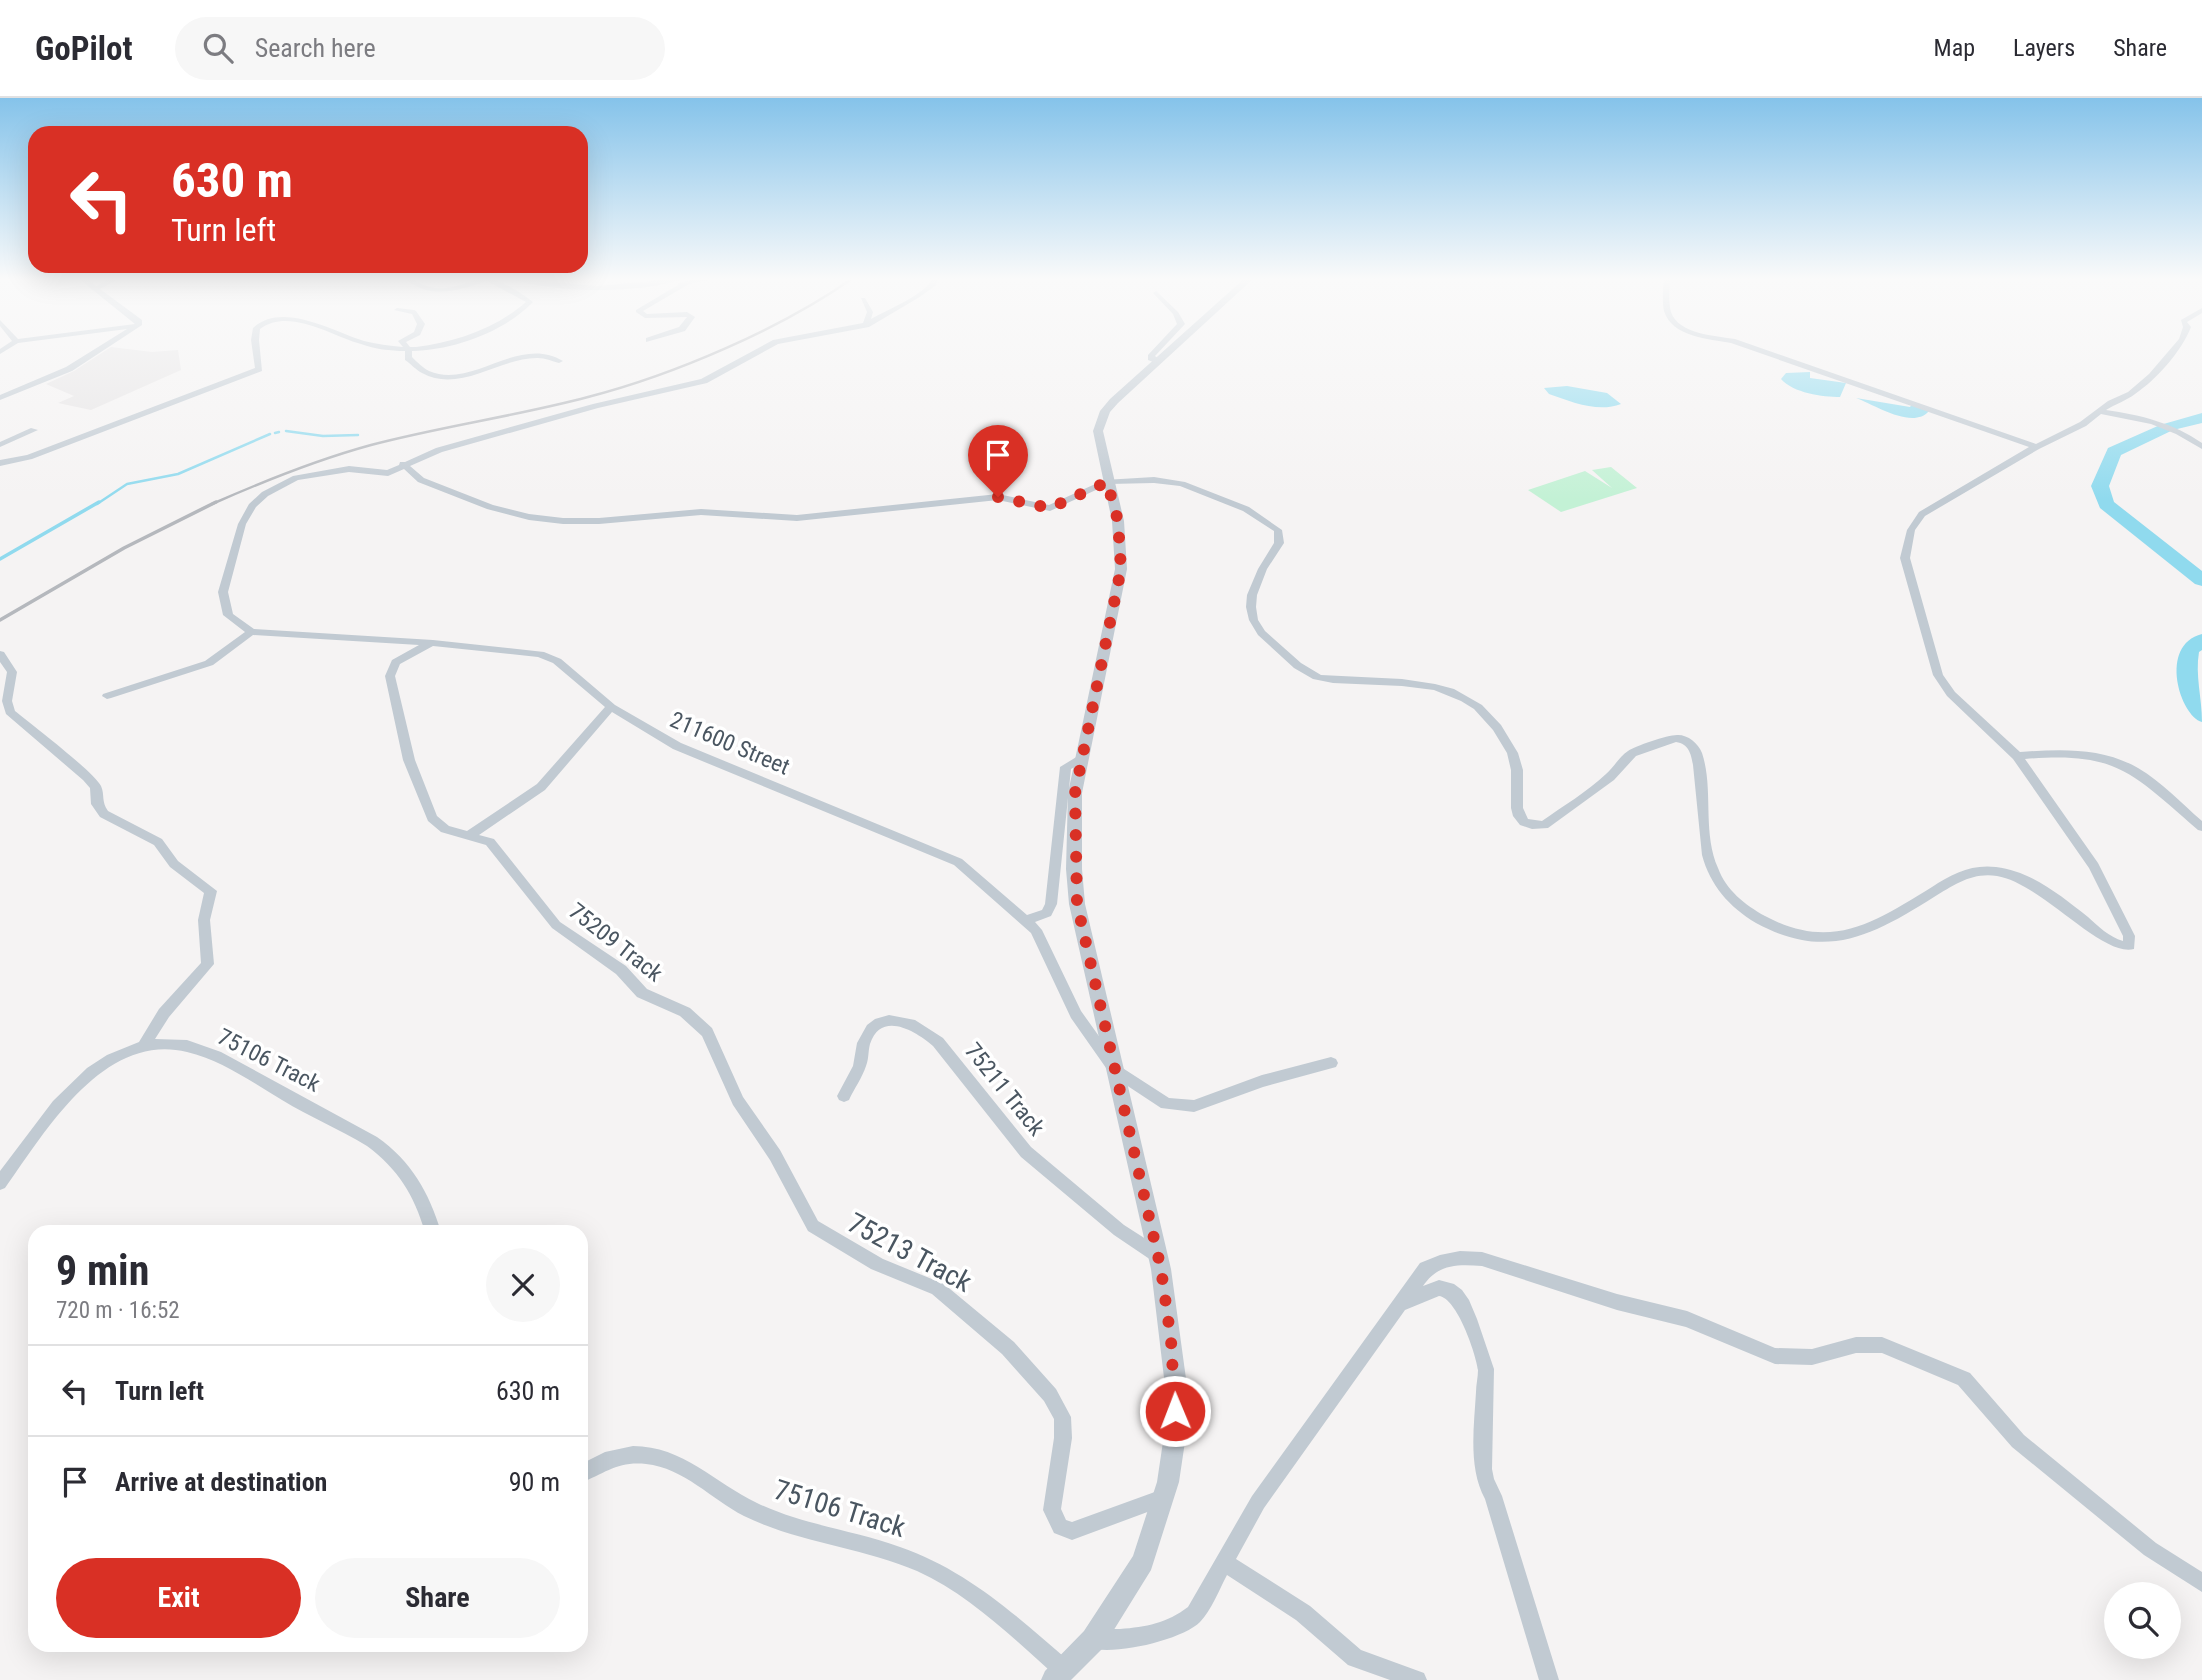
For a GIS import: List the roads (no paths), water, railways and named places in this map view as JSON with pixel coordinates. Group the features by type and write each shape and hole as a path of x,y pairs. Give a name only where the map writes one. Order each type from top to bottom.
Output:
{"street":[{"path":"0,398 69,369 96,352"},
{"path":"0,463 29,457 259,369 257,352"},
{"path":"409,352 408,358 413,364 447,377 541,354 559,360"},
{"path":"107,696 209,663 251,632 228,615 223,606 223,592 242,524 252,506 265,494 296,478 329,470 349,469 380,474 439,450 704,381 755,352"},
{"path":"1155,352 1151,358 1158,362"},
{"path":"1059,1675 1093,1640 1143,1562 1163,1498 1175,1435 1176,1386 1157,1255 1077,904 1075,793 1121,569 1118,521 1098,438 1100,423 1114,401 1169,352"},
{"path":"1763,352 2036,447"},
{"path":"403,464 421,480 490,507 528,517 564,521 599,521 701,512 797,518 998,497 1050,508 1107,482 1171,481 1246,509 1271,523 1280,536 1279,543 1261,568 1251,597 1254,621 1266,639 1312,675 1327,680 1416,684 1455,694 1477,705 1498,729 1511,752 1517,770 1516,809 1521,819 1530,824 1544,825 1610,777 1632,753 1666,740 1686,740 1696,751 1709,864 1718,885 1728,898 1766,923 1826,936 1853,934 1961,875 1974,870 1993,870 2043,891 2114,944 2129,946 2129,936 2094,866 2017,756 1951,694 1938,675 1905,558 1910,530 1922,514 2101,412 2152,376 2172,352"},
{"path":"2101,412 2160,422 2187,435 2202,447"},
{"path":"0,445 34,430"},
{"name":"211600 Street","path":"251,632 433,643 540,654 558,661 611,707 677,746 958,863 1027,920 1044,945 1076,1014 1116,1072"},
{"name":"75209 Track","path":"433,643 397,662 390,676 409,760 432,818 445,829 482,838 497,849 543,910 577,943 621,971 642,993 685,1012 707,1032 738,1101 775,1154"},
{"path":"0,654 12,672 7,701 10,712 36,737 88,776 96,787 97,804 104,814 158,842 174,864 211,891 204,920 208,964 164,1013 144,1047"},
{"path":"469,836 541,788 611,707"},
{"path":"2017,756 2051,753 2108,760 2125,766 2202,827"},
{"path":"1027,920 1047,913 1051,904 1066,767 1082,758"},
{"name":"75211 Track","path":"844,1096 849,1081 860,1065 865,1038 876,1026 897,1020 923,1028 938,1042 1026,1152 1119,1230 1157,1255"},
{"name":"75106 Track","path":"0,1183 72,1088 105,1063 144,1047 170,1044 187,1046 217,1058 375,1144 411,1179 423,1201 431,1225"},
{"path":"1116,1072 1166,1104 1184,1107 1211,1102 1262,1081 1331,1063"},
{"name":"75213 Track","path":"775,1154 813,1226 877,1264 938,1290 1008,1348 1050,1395 1062,1417 1063,1438 1052,1510 1060,1527 1072,1531 1163,1498"},
{"path":"1093,1640 1158,1634 1184,1624 1195,1614 1258,1502 1426,1268 1450,1259 1474,1258 1617,1302 1688,1319 1775,1356 1812,1357 1856,1345 1882,1345 1964,1379 2018,1441 2150,1549 2202,1583"},
{"path":"1402,1304 1439,1287 1447,1288 1461,1300 1467,1312 1486,1368 1483,1376 1486,1401 1484,1478 1493,1496 1549,1680"},
{"name":"75106 Track","path":"588,1470 608,1460 626,1455 651,1455 675,1462 749,1509 796,1528 896,1554 936,1571 1006,1620 1059,1675"},
{"path":"1224,1562 1303,1613 1355,1658 1417,1680"}],"water":[{"path":"1810,372 1810,378 1846,383 1840,397 1800,391 1781,379 1786,373"},
{"path":"1567,386 1607,393 1621,404 1594,407 1549,394 1544,388"},
{"path":"1856,398 1910,407 1912,404 1929,411 1914,418 1904,417"}],"waterway":[{"path":"2177,426 2202,418"},
{"path":"2166,428 2114,452 2100,486 2106,504 2202,580"},
{"path":"286,431 323,436 358,435"},
{"path":"275,433 279,432"},
{"path":"97,504 127,484 178,474 270,434"},
{"path":"0,559 99,502"},
{"path":"2202,640 2189,650 2185,675 2202,715"}],"railway":[{"path":"212,504 290,472 351,451 621,388 716,352"},
{"path":"212,504 216,502"},
{"path":"0,620 124,548 212,504"}]}
